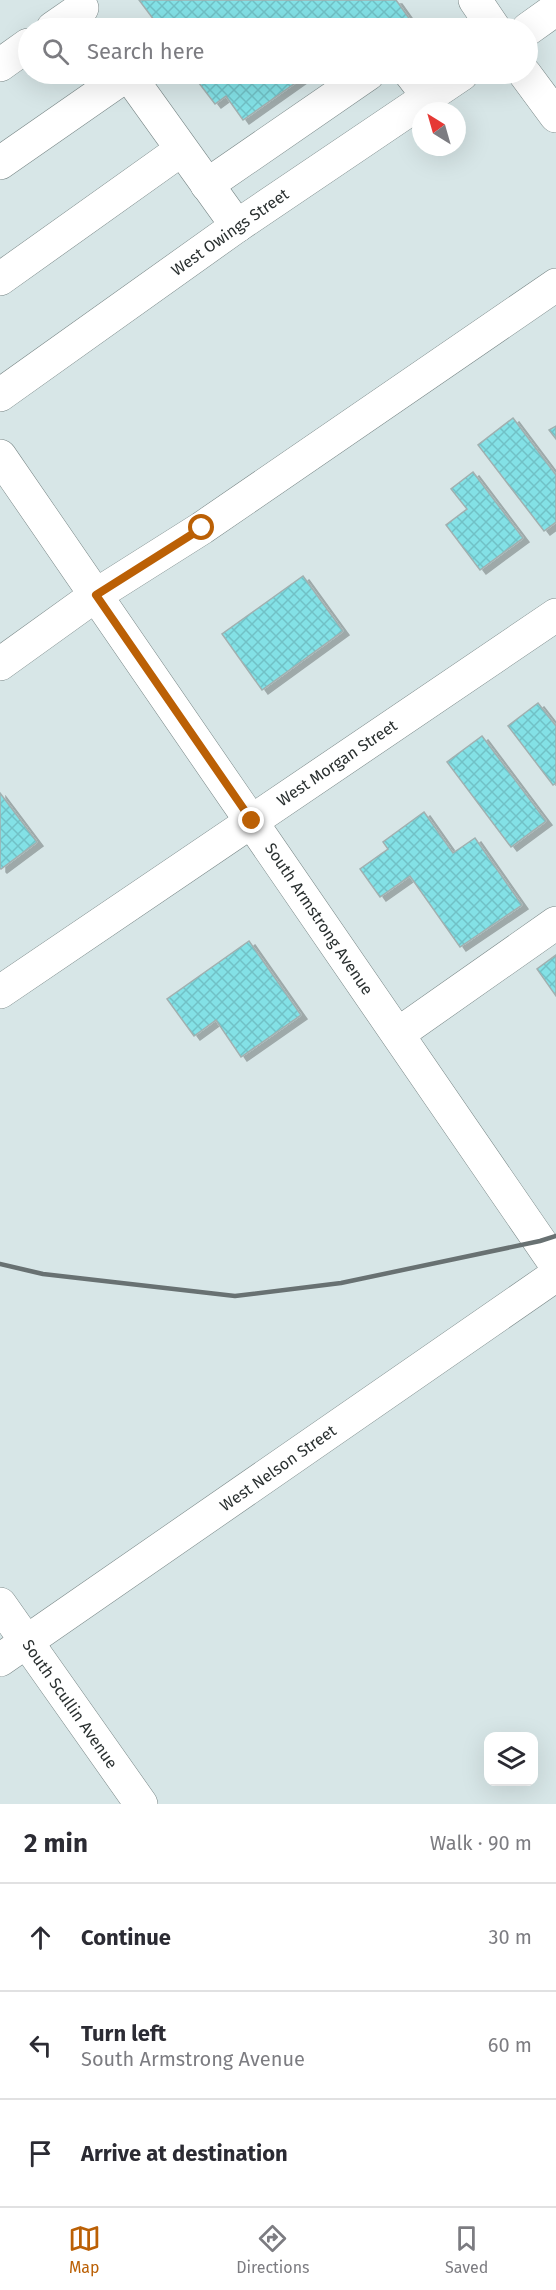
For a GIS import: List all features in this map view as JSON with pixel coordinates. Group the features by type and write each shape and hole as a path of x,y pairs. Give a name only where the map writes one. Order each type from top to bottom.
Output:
{"street":[{"path":"475,0 487,18"},
{"path":"538,22 556,9"},
{"path":"0,65 18,52"},
{"path":"0,163 114,84"},
{"path":"135,84 237,226"},
{"path":"207,185 353,84"},
{"path":"532,84 556,116"},
{"name":"West Owings Street","path":"0,395 237,226 420,85"},
{"path":"0,279 181,150"},
{"path":"0,664 96,595 202,528 556,285"},
{"name":"South Armstrong Avenue","path":"0,456 556,1265"},
{"name":"West Morgan Street","path":"0,992 556,615"},
{"path":"398,1034 556,923"},
{"name":"West Nelson Street","path":"13,1651 556,1275"},
{"name":"South Scullin Avenue","path":"0,1604 13,1651 141,1804"}],"building":[{"path":"139,0 396,0 409,18 152,18"},
{"path":"200,84 294,84 243,120 226,96 215,104"},
{"path":"513,418 556,475 556,522 544,531 478,445"},
{"path":"556,426 556,439 549,430"},
{"path":"473,472 523,538 480,570 446,525 467,509 451,489"},
{"path":"303,576 343,631 262,690 222,634"},
{"path":"538,703 556,726 556,783 553,785 508,726"},
{"path":"482,736 546,821 511,847 447,762"},
{"path":"0,793 37,842 1,869 0,868"},
{"path":"424,812 453,853 475,838 522,905 460,947 410,876 380,897 360,869 388,849 383,842"},
{"path":"249,941 301,1015 241,1057 216,1020 194,1036 167,999"},
{"path":"556,955 556,996 537,969"}],"railway":[{"path":"0,1264 43,1274 235,1296 341,1283 556,1236"}],"route":[{"path":"202,528 96,595 252,821"}]}
